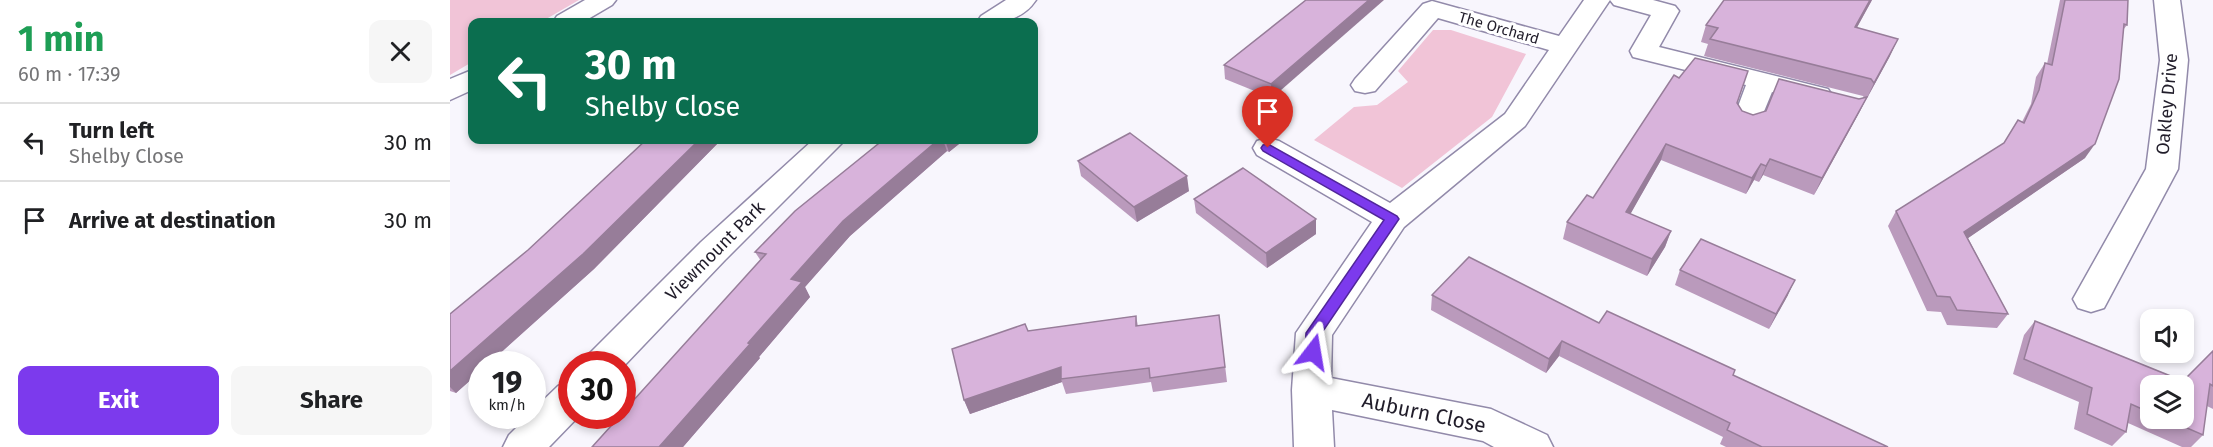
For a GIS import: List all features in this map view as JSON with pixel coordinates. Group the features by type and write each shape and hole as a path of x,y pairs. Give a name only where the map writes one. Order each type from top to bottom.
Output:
{"street":[{"path":"573,18 603,0"},
{"path":"996,18 1023,0"},
{"path":"1314,447 1311,390 1314,333 1392,219 1515,120 1597,0"},
{"path":"1623,0 1666,10 1643,51 1841,101"},
{"name":"Oakley Drive","path":"2091,298 2162,169 2174,60 2167,0"},
{"name":"The Orchard","path":"1365,85 1421,4 1566,46"},
{"path":"450,91 468,80"},
{"path":"1748,120 1761,81"},
{"name":"Viewmount Park","path":"616,351 712,251 826,144"},
{"path":"1268,148 1392,219"},
{"name":"Auburn Close","path":"1311,390 1491,426 1533,447"},
{"path":"523,447 558,411"}],"shaded area":[{"path":"450,0 579,0 548,18 468,18 468,64 450,75"},
{"path":"1433,30 1451,30 1526,54 1492,117 1402,188 1314,140 1354,107 1377,105 1408,82 1398,71"}],"building":[{"path":"1306,0 1369,0 1271,84 1224,65"},
{"path":"1724,0 1870,0 1855,27 1898,39 1874,83 1871,79 1710,39 1718,28 1706,25"},
{"path":"2065,0 2128,0 2127,25 2124,24 2119,79 2095,144 1964,232 2008,314 1957,310 1950,297 1937,296 1896,211 2004,143 2018,120 2024,123 2039,90 2045,63 2052,65"},
{"path":"1695,58 1748,71 1737,103 1742,111 1753,115 1766,111 1779,79 1859,99 1867,97 1822,178 1770,159 1766,166 1761,164 1752,178 1666,144 1626,212 1671,231 1652,259 1567,222 1587,195 1593,198 1674,75 1679,78"},
{"path":"1130,133 1187,176 1134,207 1078,161"},
{"path":"642,144 695,144 583,254 473,351 468,351 468,355 450,371 450,314 528,250"},
{"path":"878,144 933,144 843,221 791,279 802,282 659,447 592,447 608,429 636,429 636,398 766,254 755,252 795,211"},
{"path":"1243,168 1316,219 1266,253 1194,199"},
{"path":"1701,239 1795,280 1776,314 1680,270"},
{"path":"1469,257 1599,323 1607,311 1735,370 1733,375 1888,447 1762,447 1727,430 1730,423 1562,341 1549,359 1432,295"},
{"path":"1219,315 1225,367 1150,378 1149,368 1061,379 1061,367 964,400 952,349 1025,324 1028,331 1136,316 1136,326"},
{"path":"2035,321 2168,375 2140,375 2140,408 2131,404 2126,432 2087,414 2092,388 2024,359"},
{"path":"2213,351 2213,386 2210,384 2203,435 2189,429 2194,429 2194,375 2189,375"}],"route":[{"path":"1268,148 1392,219 1314,333 1313,352"}]}
